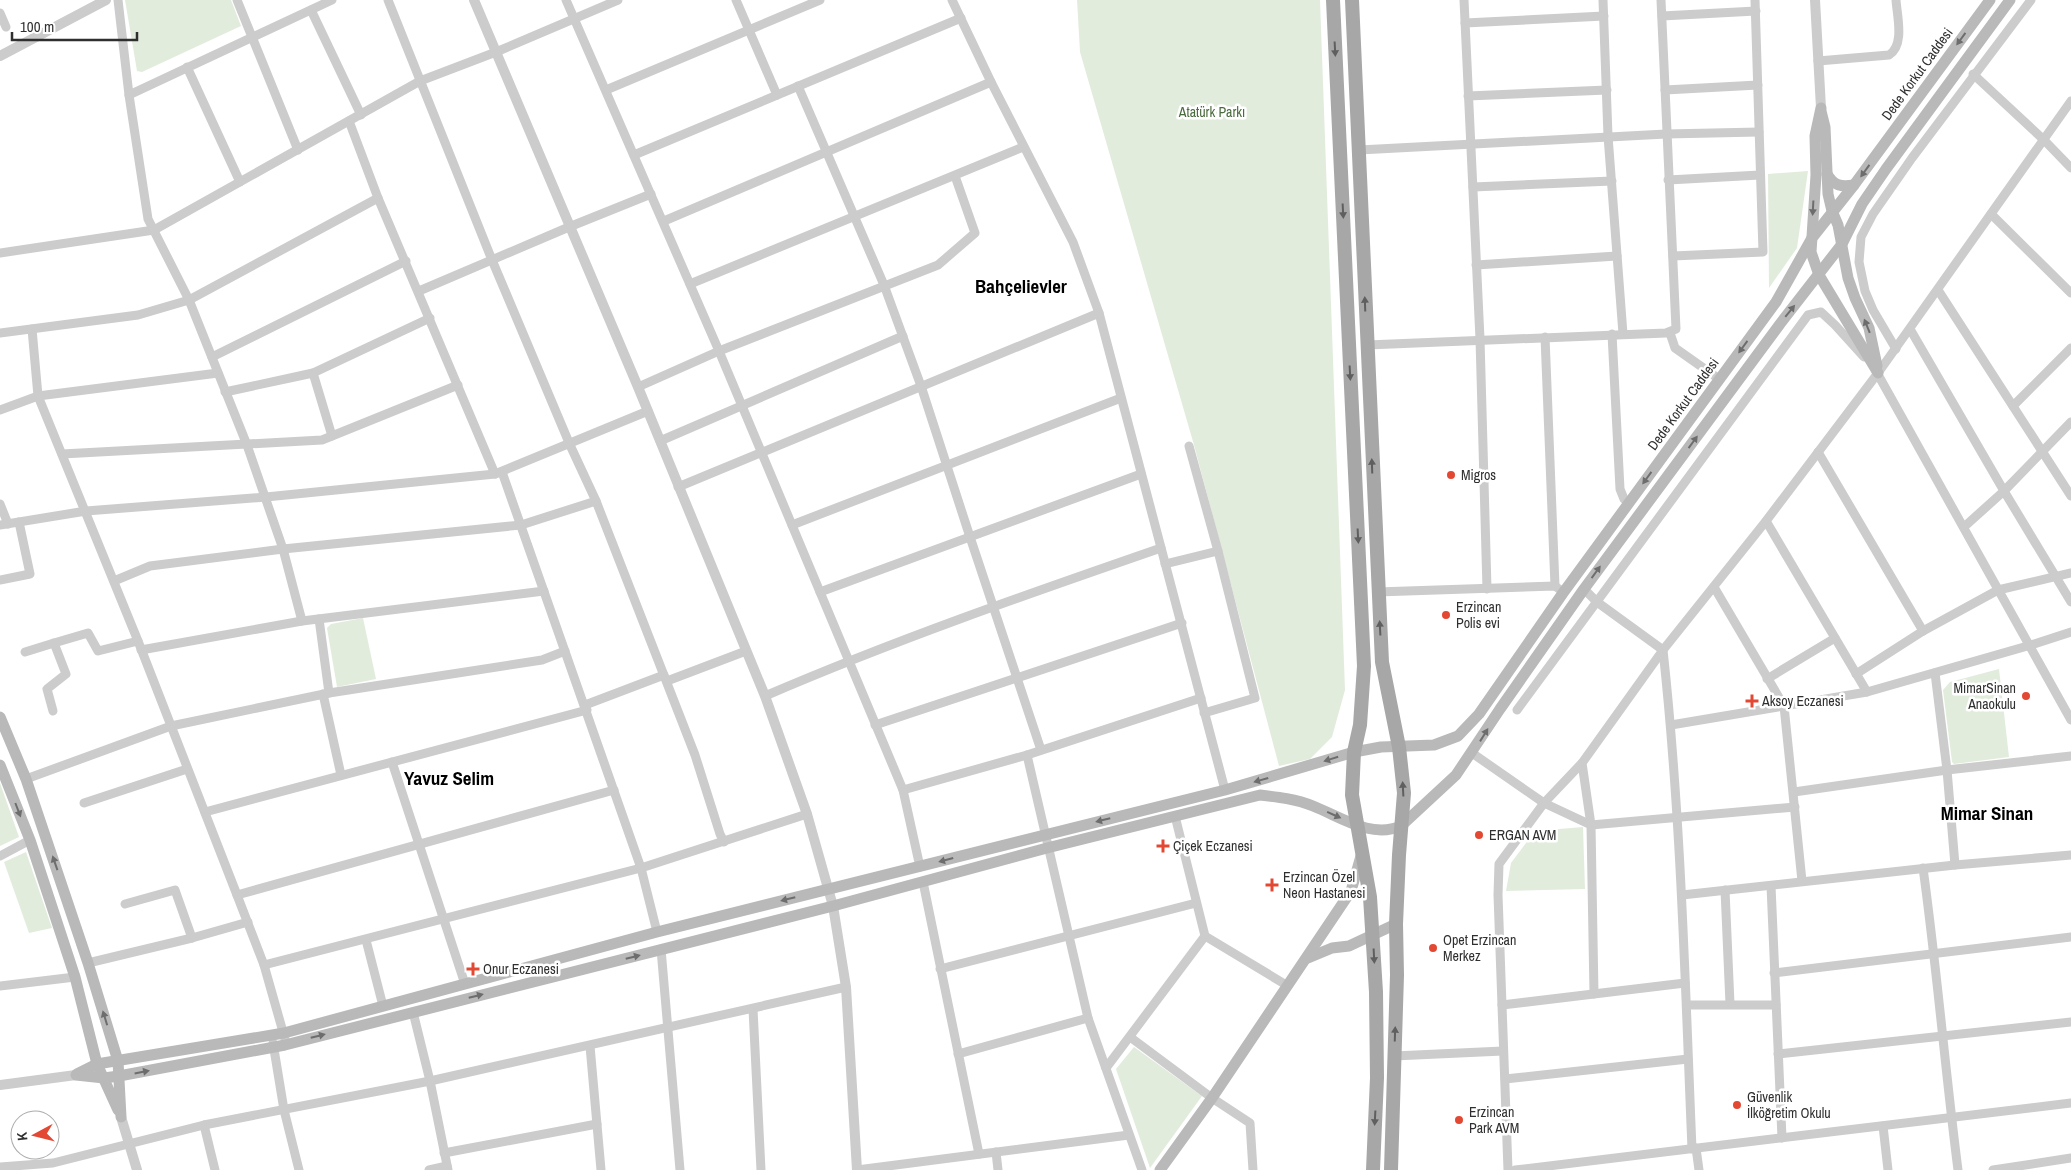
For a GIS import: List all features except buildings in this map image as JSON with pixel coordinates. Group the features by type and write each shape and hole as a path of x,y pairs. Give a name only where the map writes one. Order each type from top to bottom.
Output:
{"main road":[{"path":"1333,0 1364,666 1360,725 1354,752 1352,795 1370,897 1376,992 1377,1078 1373,1170"},
{"path":"1352,0 1377,592 1382,662 1399,746 1404,792 1396,924 1391,1170"},
{"name":"Dede Korkut Caddesi","path":"76,1075 97,1064 284,1033 657,932 1226,790 1354,752 1381,747 1434,745 1458,736 1479,714 1559,590 1629,503 1776,302 1812,238 1854,185 1990,0"},
{"path":"76,1075 104,1078 119,1076 285,1045 833,906 1047,848 1260,795 1282,797 1312,805 1374,831 1390,831 1401,826 1456,775 1584,589 1780,324 1842,244 1862,204 2010,0"},
{"path":"1821,108 1825,127 1826,173 1832,211 1838,225 1850,285 1874,343 1878,373"},
{"path":"1821,108 1815,136 1816,175 1811,252 1819,275 1878,373"},
{"path":"1826,173 1830,180 1840,187 1854,185"},
{"path":"0,717 26,779 88,963 118,1061 121,1117"},
{"path":"0,765 30,840 75,977 97,1064 121,1117"},
{"path":"1160,1170 1308,958 1351,891 1362,856"},
{"path":"1308,958 1332,948 1348,946 1396,924"}],"street":[{"path":"0,56 106,0"},
{"path":"118,0 129,95 148,219 189,300 247,445 283,549 302,622"},
{"path":"237,0 298,150"},
{"path":"129,95 251,36 332,0"},
{"path":"388,0 492,260 570,445 596,501 695,755 724,842"},
{"path":"474,0 638,387 765,696 807,814 833,906 846,987 857,1170 1129,1135"},
{"path":"566,0 720,351 903,790 920,867"},
{"path":"0,254 154,230 420,81 496,52 618,0"},
{"path":"736,0 777,94"},
{"path":"606,90 820,0"},
{"path":"952,0 991,82 1073,242 1099,313 1226,790"},
{"path":"1464,0 1480,339 1487,589"},
{"path":"1603,0 1608,136 1623,334"},
{"path":"1367,344 1670,332 1677,327 1668,180 1662,0"},
{"path":"1673,256 1763,252 1756,0"},
{"path":"1814,0 1821,108"},
{"path":"1818,61 1889,55 1893,53 1897,48 1898,40 1896,0"},
{"path":"1896,349 1864,291 1860,270 1859,244 1872,214 1973,74 2031,0"},
{"path":"311,10 361,115"},
{"path":"1662,16 1756,11"},
{"path":"0,12 6,27"},
{"path":"1465,23 1604,16"},
{"path":"634,155 961,18"},
{"path":"187,68 240,182"},
{"path":"1973,74 2044,140 2071,168"},
{"path":"664,221 991,82"},
{"path":"1665,90 1758,85"},
{"path":"798,86 825,153 884,285 903,336 1042,750"},
{"path":"1468,96 1607,90"},
{"path":"1508,1170 1498,895 1499,864 1544,803 1582,763 1663,650 1766,521 1896,349 2071,101"},
{"path":"349,121 378,198 521,525 641,868 657,932"},
{"path":"1358,150 1608,136 1759,132"},
{"path":"690,284 1024,147"},
{"path":"638,387 720,351 938,265 976,233 955,176"},
{"path":"1668,180 1760,176"},
{"path":"1473,187 1612,182"},
{"path":"419,292 569,227 651,194"},
{"path":"0,333 138,315 189,300 378,198"},
{"path":"1991,214 2071,293"},
{"path":"1476,265 1617,256"},
{"path":"212,357 406,261"},
{"path":"1938,290 2070,494"},
{"path":"1516,710 1808,315 1821,312 1878,373 2071,720"},
{"path":"678,487 1099,313"},
{"path":"225,392 314,373 430,318"},
{"path":"32,329 38,396 138,641 248,922 264,965 284,1033 285,1045"},
{"path":"1910,329 2071,602"},
{"path":"1670,332 1675,348 1719,379"},
{"path":"1612,334 1620,489 1624,499 1629,503"},
{"path":"660,440 903,336"},
{"path":"1377,592 1487,589 1559,590 1546,337"},
{"path":"2013,406 2071,348"},
{"path":"0,410 38,396 218,373"},
{"path":"314,373 332,436"},
{"path":"62,454 322,440 458,384"},
{"path":"792,525 1121,398"},
{"path":"0,504 4,525 86,511 266,497 499,473 648,411"},
{"path":"1964,527 2004,491 2071,422"},
{"path":"1189,446 1255,698 1204,712"},
{"path":"1818,452 1923,632"},
{"path":"820,592 1141,474"},
{"path":"114,581 150,566 283,549 521,525 596,501"},
{"path":"1766,521 1867,692"},
{"path":"0,580 30,574 19,522"},
{"path":"765,696 848,660 993,606 1161,548"},
{"path":"1165,564 1218,551"},
{"path":"1856,674 1923,632 1998,590 2057,578 2071,573"},
{"path":"1714,587 1784,706 1802,881"},
{"path":"1584,589 1597,602 1663,650 1678,817 1688,1059 1694,1148 1699,1170"},
{"path":"141,650 319,619 544,591"},
{"path":"319,619 326,694 341,775"},
{"path":"875,725 1182,623"},
{"path":"1671,725 1867,692 2071,632"},
{"path":"25,652 88,633 98,651 138,641"},
{"path":"1767,679 1835,638"},
{"path":"53,711 47,689 66,674 54,643"},
{"path":"26,779 171,726 326,694 542,660 565,651"},
{"path":"205,812 586,708 665,678 746,651"},
{"path":"1935,673 1947,770 1955,865"},
{"path":"903,790 1027,755 1200,698"},
{"path":"1472,753 1544,803 1591,825 1795,807"},
{"path":"1027,755 1047,848 1088,1018 1142,1170"},
{"path":"1794,792 1947,770 2071,756"},
{"path":"392,762 464,984"},
{"path":"1582,763 1591,825 1594,994"},
{"path":"84,803 187,769"},
{"path":"237,894 614,790"},
{"path":"264,965 641,868 807,814"},
{"path":"1175,816 1205,936 1288,986"},
{"path":"0,856 30,840"},
{"path":"1682,895 1923,868 2071,855"},
{"path":"1923,868 1958,1170"},
{"path":"923,882 979,1154"},
{"path":"1771,886 1782,1138"},
{"path":"125,904 175,890 192,938"},
{"path":"1725,890 1730,1004"},
{"path":"940,969 1196,903"},
{"path":"88,963 192,938 248,922"},
{"path":"1106,1068 1205,936"},
{"path":"1774,973 2071,937"},
{"path":"366,940 383,1006"},
{"path":"661,950 680,1170"},
{"path":"0,986 75,977"},
{"path":"1502,1005 1685,983"},
{"path":"0,1167 54,1167 130,1143 204,1125 430,1081 668,1029 846,987"},
{"path":"1686,1005 1776,1005"},
{"path":"754,1009 761,1170"},
{"path":"413,1012 430,1081 447,1168 430,1170"},
{"path":"958,1054 1088,1018"},
{"path":"1778,1054 2071,1022"},
{"path":"271,1035 284,1110 299,1170"},
{"path":"1130,1037 1212,1098 1250,1123 1253,1170"},
{"path":"590,1046 601,1170"},
{"path":"1394,1056 1504,1051"},
{"path":"1504,1079 1688,1059"},
{"path":"0,1085 76,1075"},
{"path":"1515,1170 2071,1103"},
{"path":"121,1117 130,1143 136,1170"},
{"path":"444,1153 597,1124"},
{"path":"204,1125 215,1170"},
{"path":"1883,1126 1888,1170"},
{"path":"996,1152 998,1170"},
{"path":"1993,1170 2071,1158"}],"green space":[{"path":"125,0 231,0 241,26 142,72 137,71"},
{"name":"Atatürk Parkı","path":"1077,0 1320,0 1345,690 1332,737 1310,759 1279,766 1194,445 1080,52"},
{"path":"1808,171 1797,248 1769,288 1768,174"},
{"path":"363,618 376,679 337,687 327,628 331,624"},
{"path":"1999,669 2009,757 1954,764 1952,762 1943,690 1950,682"},
{"path":"0,783 19,837 0,846"},
{"path":"1583,827 1585,889 1506,891 1511,863 1535,831"},
{"path":"26,852 52,928 29,933 4,862"},
{"path":"1134,1047 1202,1096 1150,1168 1116,1069"}],"place":[{"name":"Migros","path":"1451,475"},
{"name":"Erzincan Polis evi","path":"1446,615"},
{"name":"MimarSinan Anaokulu","path":"2026,696"},
{"name":"Aksoy Eczanesi","path":"1752,701"},
{"name":"ERGAN AVM","path":"1479,835"},
{"name":"Çiçek Eczanesi","path":"1163,846"},
{"name":"Erzincan Özel Neon Hastanesi","path":"1272,885"},
{"name":"Opet Erzincan Merkez","path":"1433,948"},
{"name":"Onur Eczanesi","path":"473,969"},
{"name":"Güvenlik İlköğretim Okulu","path":"1737,1105"},
{"name":"Erzincan Park AVM","path":"1459,1120"}],"district":[{"name":"Bahçelievler","path":"1021,286"},
{"name":"Yavuz Selim","path":"449,778"},
{"name":"Mimar Sinan","path":"1987,813"}]}
